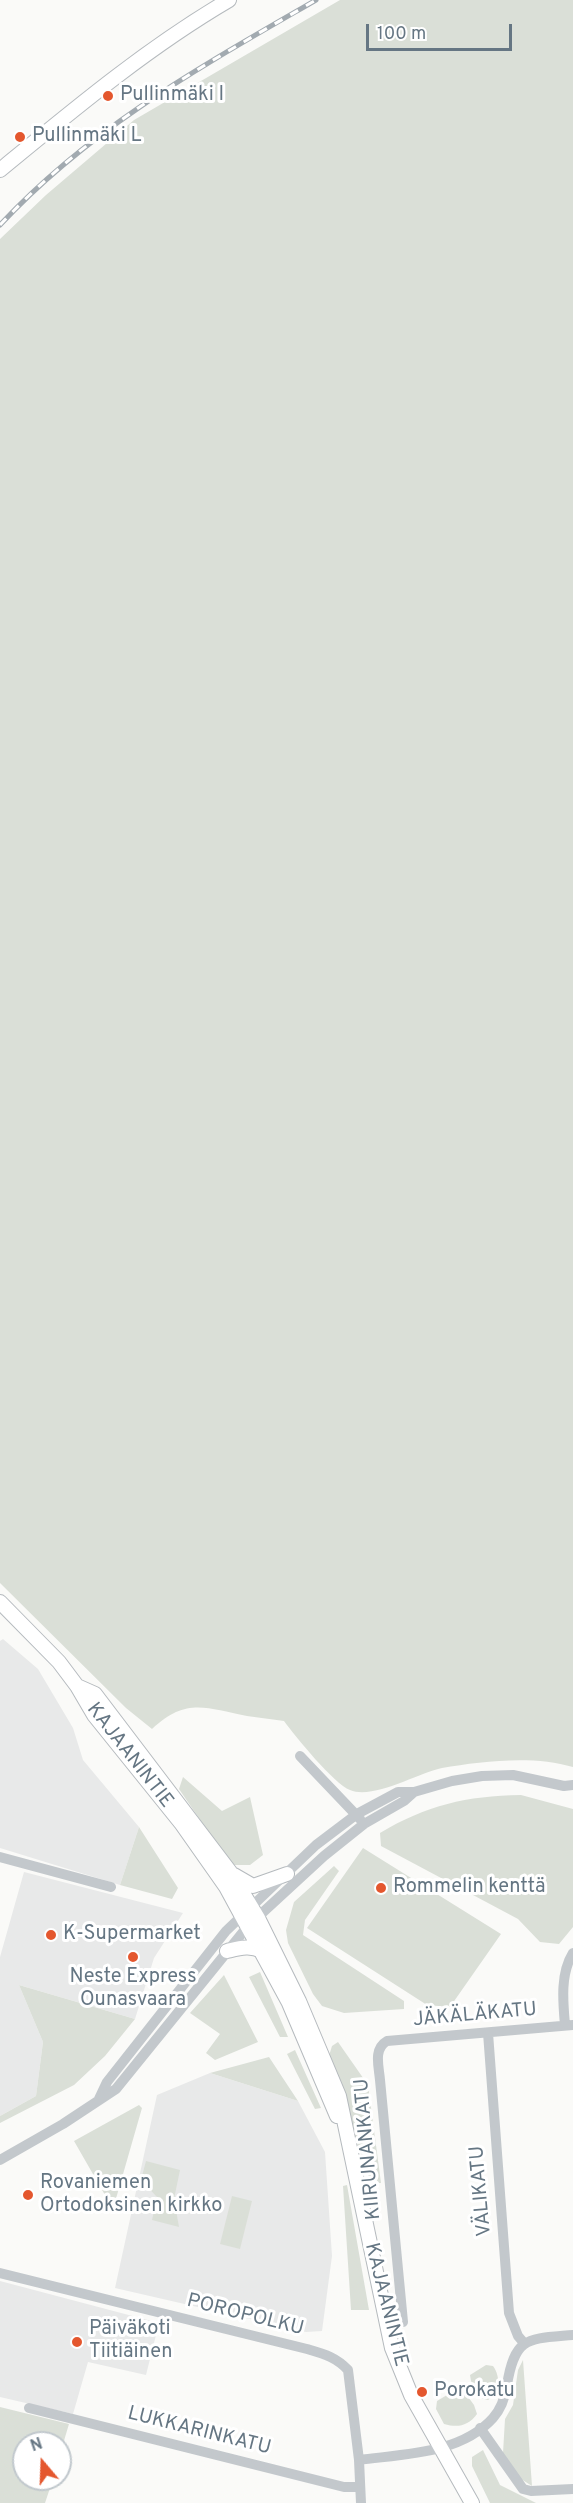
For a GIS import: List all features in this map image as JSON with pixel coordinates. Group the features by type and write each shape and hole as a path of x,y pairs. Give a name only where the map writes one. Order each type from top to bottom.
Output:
{"main road":[{"path":"0,170 142,58 229,0"},
{"path":"0,1602 58,1662 77,1686"},
{"name":"KAJAANINTIE","path":"77,1686 95,1694 231,1873 262,1951 289,2003 333,2109 344,2129"},
{"name":"KAJAANINTIE","path":"77,1686 93,1715 181,1823 226,1887 250,1916 294,1990 339,2096 344,2129 352,2154 392,2348 411,2395 472,2503"},
{"path":"231,1873 253,1886 287,1874"},
{"path":"227,1951 245,1946 262,1951"}],"street":[{"path":"300,1756 361,1819"},
{"path":"0,2160 63,2124 109,2094 125,2080 155,2038 227,1951 250,1916 316,1845 361,1819 404,1801 414,1792 482,1776 513,1775 568,1786 573,1794"},
{"path":"99,2099 107,2082 226,1931 250,1916 324,1856 361,1819"},
{"path":"0,1857 111,1887"},
{"path":"569,2025 563,1987 566,1968 573,1953"},
{"name":"JÄKÄLÄKATU","path":"380,2045 387,2041 569,2025"},
{"name":"VÄLIKATU","path":"488,2033 509,2313 518,2336 524,2343"},
{"name":"KIIRUNANKATU","path":"380,2045 378,2051 380,2080 403,2322"},
{"name":"POROPOLKU","path":"0,2273 328,2355 340,2362 348,2370 359,2460 361,2503"},
{"path":"359,2460 419,2453 456,2442 480,2428 492,2420 501,2406 510,2362 518,2348 524,2343 539,2338 573,2335"},
{"name":"LUKKARINKATU","path":"30,2408 344,2487 360,2487"},
{"path":"480,2428 523,2489 531,2491 573,2489"}],"shaded area":[{"path":"340,0 573,0 573,1767 525,1760 473,1763 442,1768 383,1789 360,1792 350,1790 334,1779 284,1721 197,1708 175,1712 152,1729 126,1708 0,1583 0,239 46,195 134,120"},
{"path":"3,1639 38,1669 73,1728 83,1760 139,1827 120,1885 0,1848 0,1641"},
{"path":"183,1777 222,1811 250,1797 263,1855 250,1865 231,1865 179,1789"},
{"path":"521,1795 573,1809 573,1927 559,1944 540,1942 518,1919 381,1846 380,1833 414,1815 465,1800"},
{"path":"139,1827 178,1888 172,1899 120,1885"},
{"name":"Rommelin kenttä","path":"363,1848 501,1934 450,2007 427,2005 307,1928"},
{"path":"334,1866 339,1871 305,1920 303,1935 404,2001 404,2009 344,2013 322,2006 313,1994 288,1943 286,1930 294,1902"},
{"path":"24,1872 183,1913 154,1958 135,2019 19,1985 43,2042 36,2096 0,2116 0,1957"},
{"path":"260,1972 288,2037 280,2037 249,1977"},
{"path":"224,1975 258,2042 215,2060 206,2053 220,2034 190,2013"},
{"path":"19,1985 135,2019 105,2056 74,2085 0,2123 0,2116 36,2096 43,2042"},
{"path":"338,2042 368,2085 381,2183 371,2183 328,2059 332,2046"},
{"path":"295,2050 321,2108 315,2109 287,2054"},
{"path":"269,2057 298,2101 210,2073"},
{"path":"210,2073 298,2101 325,2152 332,2256 322,2331 306,2332 115,2288 157,2095"},
{"path":"139,2105 142,2108 113,2209 74,2141"},
{"path":"146,2161 180,2170 174,2199 179,2227 152,2220 157,2197 141,2180"},
{"path":"347,2185 369,2310 351,2310 343,2186"},
{"path":"232,2196 252,2201 240,2249 220,2244"},
{"name":"Päiväkoti Tiitiäinen","path":"0,2281 159,2323 146,2375 88,2362 73,2414 0,2397"},
{"path":"523,2360 532,2486 521,2479 503,2453 505,2419 513,2405 518,2370"},
{"path":"486,2365 493,2366 498,2380 495,2393 488,2400 481,2398 470,2375"},
{"path":"457,2389 463,2390 474,2405 477,2414 462,2425 444,2424 436,2409 437,2401"},
{"path":"0,2407 69,2424 67,2431 12,2431 12,2491 49,2491 45,2503 0,2503"},
{"path":"483,2450 500,2485 536,2503 490,2503 472,2466 472,2457"}],"railway":[{"path":"0,225 72,158 149,100 316,0"}],"place":[{"name":"Pullinmäki I","path":"108,96"},
{"name":"Pullinmäki L","path":"20,137"},
{"name":"Rommelin kenttä","path":"381,1888"},
{"name":"K-Supermarket","path":"51,1935"},
{"name":"Neste Express Ounasvaara","path":"133,1957"},
{"name":"Rovaniemen Ortodoksinen kirkko","path":"28,2195"},
{"name":"Päiväkoti Tiitiäinen","path":"77,2342"},
{"name":"Porokatu","path":"422,2392"}]}
